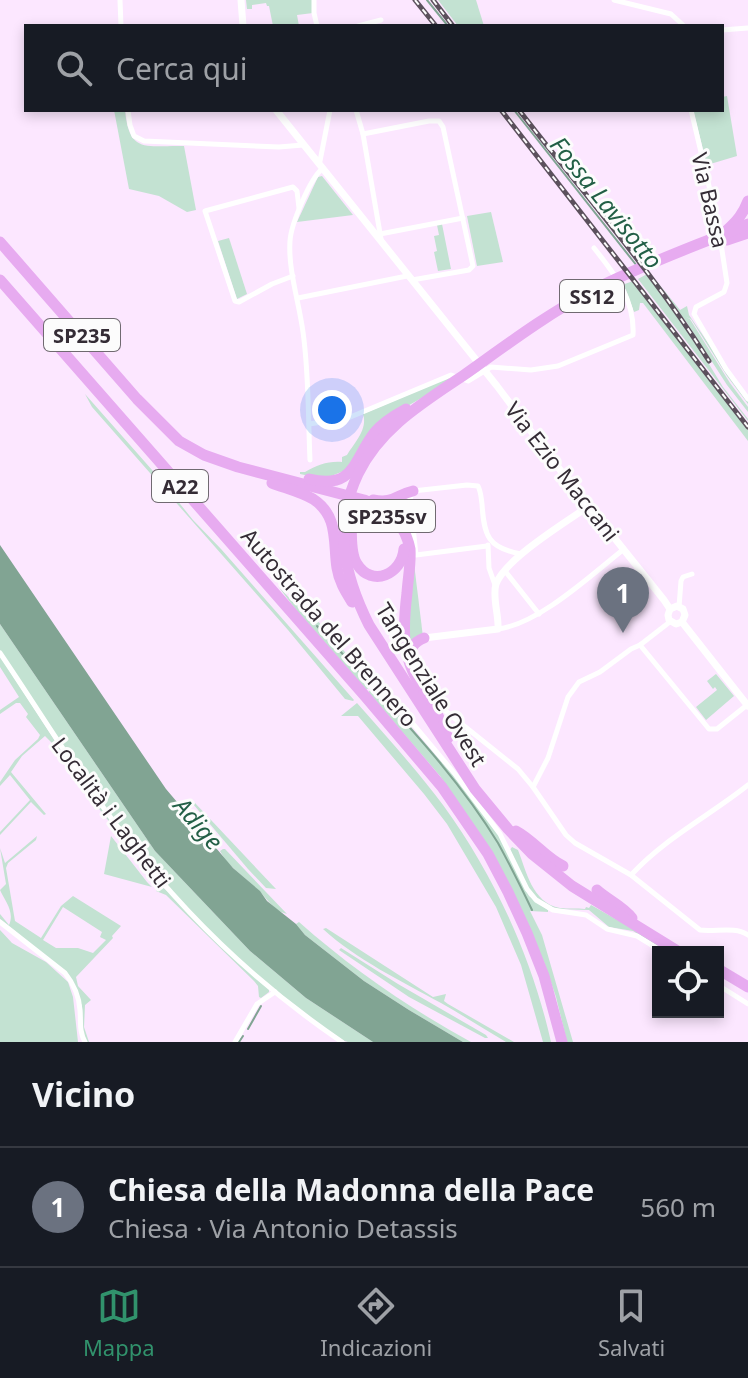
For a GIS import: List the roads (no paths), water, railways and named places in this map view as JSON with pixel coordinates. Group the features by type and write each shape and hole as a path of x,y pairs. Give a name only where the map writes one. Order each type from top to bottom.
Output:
{"highway":[{"path":"705,245 738,221 748,201"},
{"path":"705,245 748,229"},
{"name":"SP235","path":"0,242 164,427 191,449 218,461"},
{"name":"Tangenziale Ovest","path":"670,946 568,877 512,830 475,789 358,604 347,570 344,538 354,502 375,456 387,440 449,388 582,302 705,245"},
{"name":"SP235","path":"0,249 165,435 191,455 239,472"},
{"name":"Autostrada del Brennero","path":"0,280 361,696 438,791 484,858 504,895 529,952 560,1042"},
{"name":"Autostrada del Brennero","path":"0,289 361,696"},
{"name":"Tangenziale Ovest","path":"449,388 435,394 403,418 376,445 359,472 349,551 355,580 372,620 474,778 512,830"},
{"name":"SP235sv","path":"218,461 249,464 319,481 337,480 353,469 382,425 435,394"},
{"name":"SP235sv","path":"218,461 354,502 379,506 396,520 408,543 410,564 403,628 406,654 448,738"},
{"name":"SP235sv","path":"239,472 356,503 387,517 399,531 404,547 402,561 394,571 376,576 357,564 353,550 354,502"},
{"name":"SP235sv","path":"239,472 315,501 327,513 334,530 339,578 369,625"},
{"path":"354,502 388,502 413,491"},
{"path":"424,638 414,644 411,655 433,705"},
{"path":"540,869 513,840 512,830 526,836 563,866"},
{"path":"575,895 619,920 630,920 627,911 597,890"},
{"name":"Tangenziale Ovest","path":"630,920 678,946"},
{"path":"724,973 748,987"}],"street":[{"path":"120,0 121,24"},
{"path":"241,0 243,24"},
{"path":"314,0 317,24"},
{"path":"614,0 671,14 677,24"},
{"path":"366,24 381,20"},
{"path":"724,30 748,28"},
{"path":"128,112 134,136 144,141 279,147 303,145"},
{"name":"Via Ezio Maccani","path":"278,112 589,506 675,608 685,614 682,622 747,705"},
{"path":"310,460 307,368 290,256 290,237 320,164 330,112"},
{"path":"357,112 382,244"},
{"name":"Via Bassa","path":"691,112 718,224 727,281 726,289 696,307 694,316 748,399"},
{"path":"298,298 469,270 473,266 443,127 439,121 363,134"},
{"path":"293,276 239,302 235,301 205,211 293,187 297,191 299,209"},
{"path":"380,234 463,218"},
{"path":"309,424 348,418 451,375 469,381 493,366 527,370 558,366 633,335 627,297 616,276 594,248"},
{"path":"498,629 495,585 489,568 488,543 480,489 467,485 413,491 410,499 416,555 488,543 521,554"},
{"path":"495,585 521,554 589,506"},
{"path":"424,638 516,625 539,614 624,549"},
{"path":"489,568 503,574 539,614"},
{"path":"682,622 676,624 668,615 675,608 683,577 692,574"},
{"path":"533,787 548,758 573,688 671,621"},
{"path":"640,645 709,729 717,729 747,705"},
{"name":"Località i Laghetti","path":"0,653 126,839 207,930 275,992"},
{"path":"427,681 443,709 518,769 575,843 631,875 700,930 740,930 748,935"},
{"path":"375,684 455,774 502,837 527,889 536,900 553,910 586,915 607,929 637,936 653,946"},
{"path":"631,875 670,838 748,785"},
{"path":"0,922 71,980 78,998 81,1033 85,1042"},
{"path":"724,989 748,1004"},
{"path":"235,1042 257,1004 275,992 342,1042"}],"waterway":[{"name":"Fossa Lavisotto","path":"427,0 446,24"},
{"name":"Fossa Lavisotto","path":"516,112 637,266"},
{"path":"317,626 371,685"},
{"path":"374,688 424,743 470,802 498,843 532,910"},
{"path":"248,1029 261,1006"},
{"path":"239,1042 243,1036"}],"railway":[{"path":"415,0 434,24"},
{"path":"433,0 451,24"},
{"path":"503,112 748,427"},
{"path":"521,112 641,264 709,361"}],"place":[{"name":"Chiesa della Madonna della Pace","path":"623,633"}],"water label":[{"name":"Adige","path":"199,823"}]}
